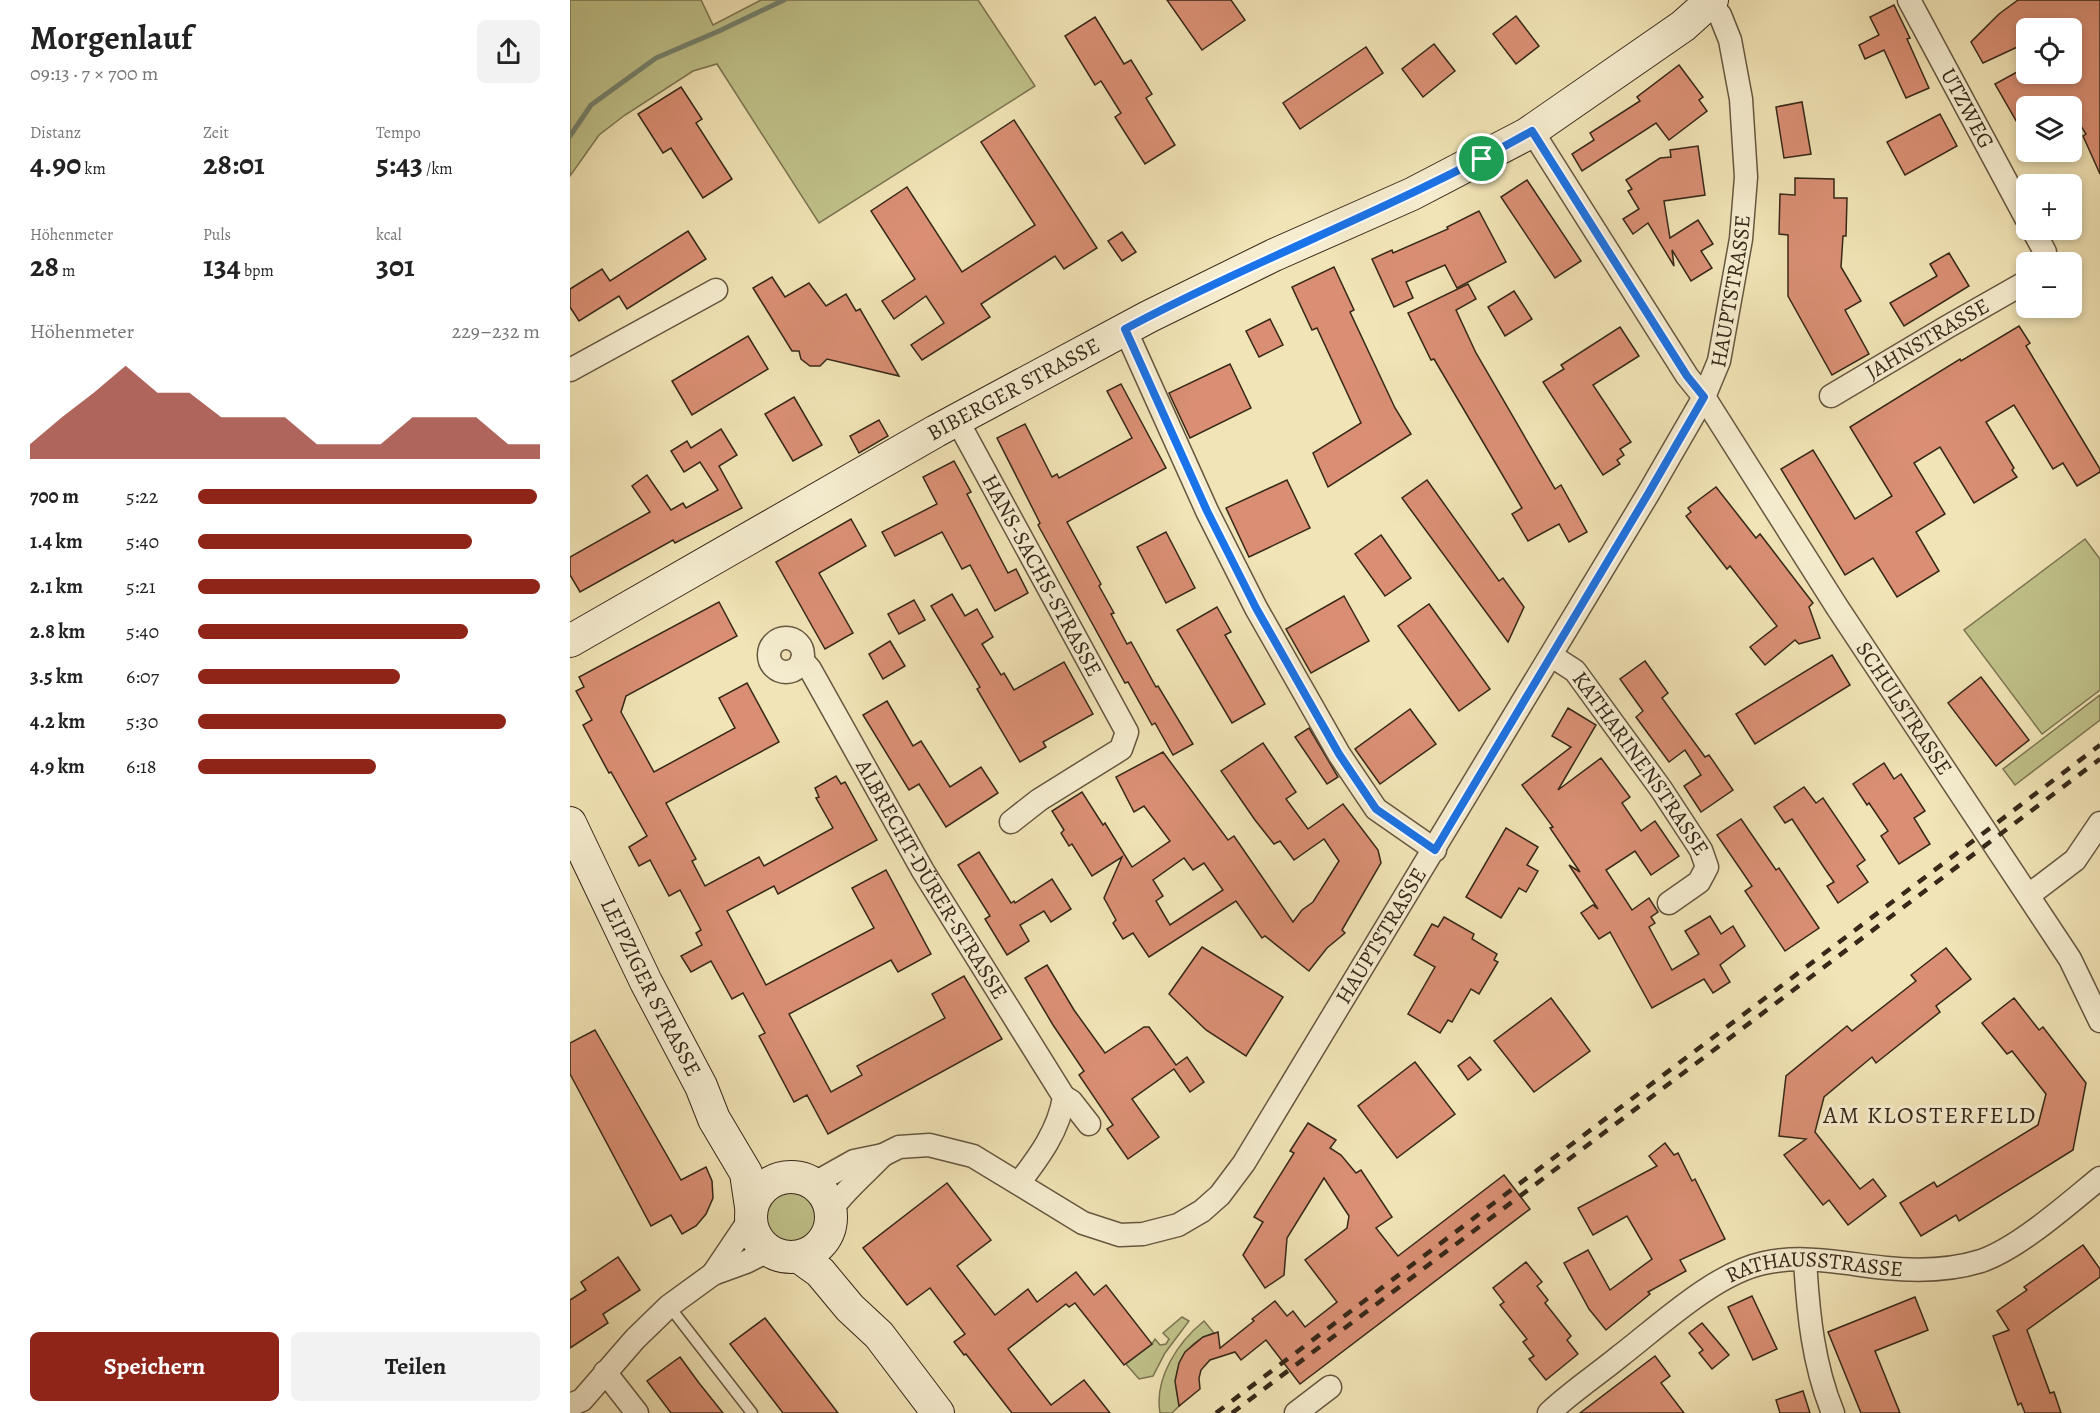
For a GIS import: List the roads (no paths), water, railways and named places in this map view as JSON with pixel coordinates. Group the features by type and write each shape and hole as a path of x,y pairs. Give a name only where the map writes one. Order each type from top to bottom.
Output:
{"main road":[{"name":"BIBERGER STRASSE","path":"570,641 957,420 1125,329 1274,255 1412,194 1532,131 1683,26 1711,2"},
{"name":"LEIPZIGER STRASSE","path":"570,823 646,982 701,1086 714,1119 746,1173 751,1213"},
{"name":"LEIPZIGER STRASSE","path":"701,1086 726,1111 763,1159 800,1180"},
{"path":"829,1223 820,1246 810,1253 799,1257 778,1255 768,1251 759,1242 753,1232 751,1213 756,1196 774,1179 800,1180 820,1188 827,1198 836,1259 863,1297 879,1335"},
{"path":"799,1257 820,1272 850,1308 879,1335 938,1413"}],"street":[{"name":"UTZWEG","path":"1909,0 2016,199"},
{"name":"HAUPTSTRASSE","path":"800,1180 854,1161 883,1155 899,1147 929,1145 973,1156 1083,1223 1120,1235 1143,1234 1184,1223 1220,1195 1244,1163 1552,656 1704,397 1719,361 1741,239 1746,177 1741,99 1730,40 1720,15 1711,2"},
{"name":"SCHULSTRASSE","path":"1532,131 1837,607 2070,959 2100,1021"},
{"name":"JAHNSTRASSE","path":"1831,396 2016,288"},
{"path":"570,370 716,290"},
{"path":"1125,329 1197,489 1256,608 1299,687 1376,809 1435,850"},
{"name":"HANS-SACHS-STRASSE","path":"957,420 1127,732 1121,748 1039,800 1011,822"},
{"name":"KATHARINENSTRASSE","path":"1552,656 1575,670 1661,789 1701,850 1707,867 1698,882 1669,903"},
{"name":"ALBRECHT-DÜRER-STRASSE","path":"802,660 848,735 923,871 1064,1097 1071,1101 1089,1124 1058,1122"},
{"path":"2029,895 2074,860 2100,824"},
{"path":"1019,1183 1044,1148 1058,1122 1064,1097"},
{"name":"HAUPTSTRASSE","path":"829,1223 843,1192 883,1155"},
{"name":"RATHAUSSTRASSE","path":"1549,1413 1717,1282 1736,1272 1764,1263 1805,1260 1912,1269 1962,1265 1982,1260 2013,1245 2100,1178"},
{"path":"713,1274 751,1213"},
{"path":"578,1406 605,1372 669,1306 713,1274 768,1251"},
{"path":"1805,1260 1808,1311 1823,1389 1833,1413"},
{"path":"605,1372 637,1413"},
{"path":"1303,1411 1330,1387"}],"lane":[{"path":"669,1306 752,1413"}],"waterway":[{"path":"570,136 591,105 656,58 784,0"}],"railway":[{"path":"1216,1413 2100,745"},
{"path":"1232,1413 2100,759"}],"district":[{"name":"AM KLOSTERFELD","path":"1930,1115"}]}
